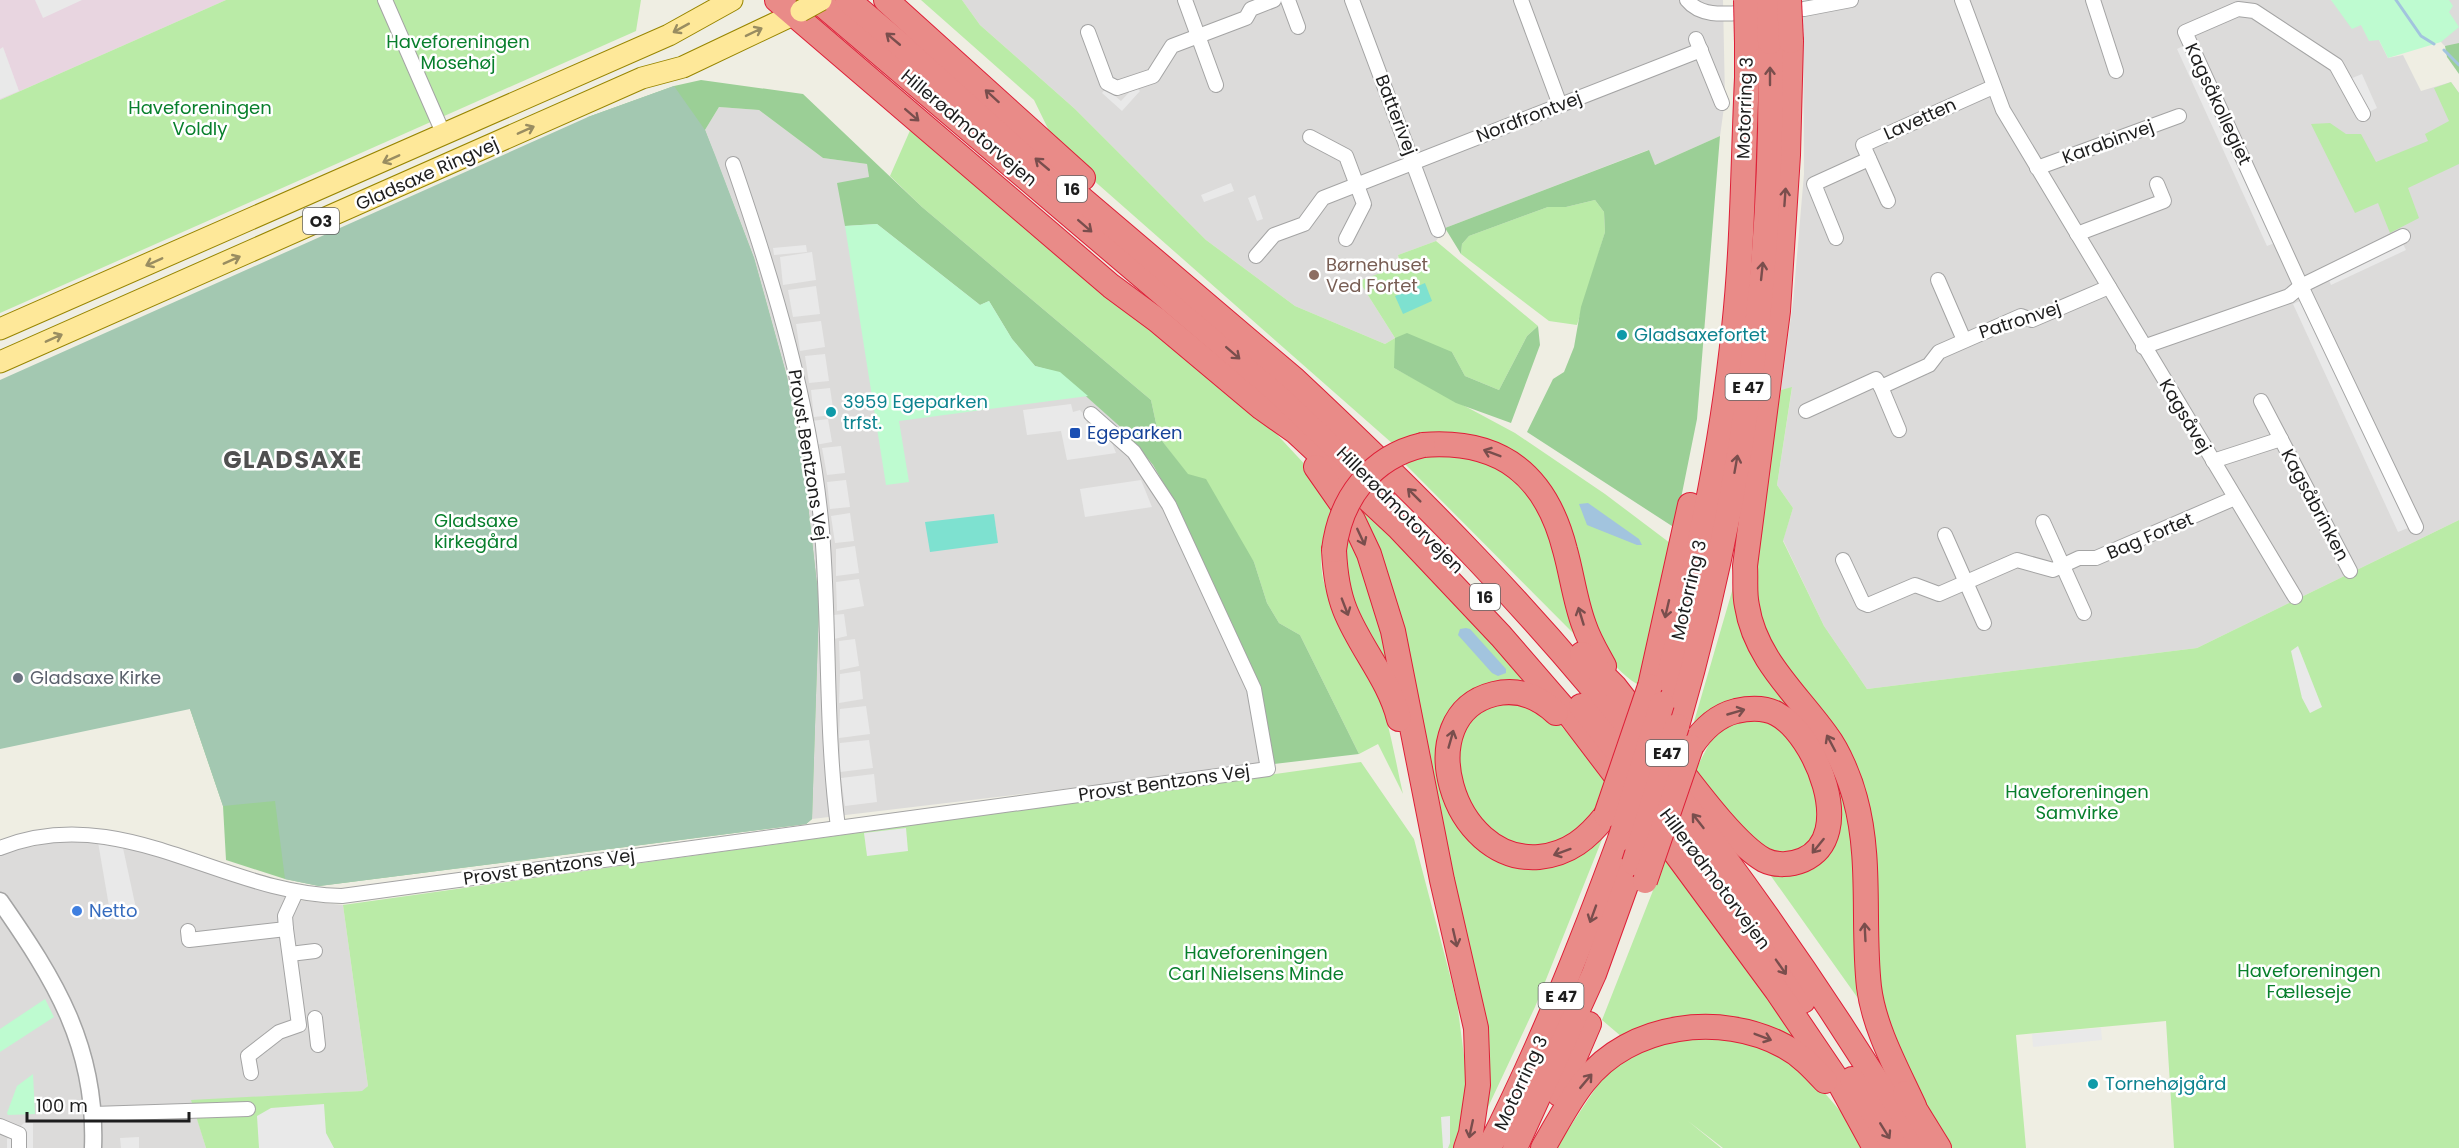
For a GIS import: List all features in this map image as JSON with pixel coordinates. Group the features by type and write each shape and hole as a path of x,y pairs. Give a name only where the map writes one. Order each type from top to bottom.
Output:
{"highway":[{"name":"Hillerødmotorvejen","path":"848,0 1295,380 1455,536 1579,674 1703,828 1803,967 1918,1148"},
{"path":"886,0 1259,335 1295,380"},
{"name":"Motorring 3","path":"1746,0 1769,42"},
{"name":"Motorring 3","path":"1515,1148 1640,872 1699,648 1727,516 1754,352 1763,263 1769,0"},
{"path":"1789,0 1769,42 1788,155 1778,311 1745,566 1746,606 1754,632 1770,664 1829,738 1855,796 1864,839 1865,929 1869,990 1880,1028 1914,1106"},
{"name":"Hillerødmotorvejen","path":"802,5 976,134 1318,429 1439,548 1516,630 1612,744 1738,907 1785,973 1896,1148"},
{"path":"802,5 1111,286 1157,320 1262,408 1296,432 1399,528 1500,636 1572,718 1697,880 1771,982 1840,1084 1875,1148"},
{"name":"Motorring 3","path":"1490,1148 1522,1083 1573,967 1620,839 1656,695 1701,453 1734,328 1748,78 1769,42"},
{"path":"976,134 1017,186 1157,320"},
{"path":"1262,408 1334,490 1369,554 1393,631 1442,880 1476,1028 1478,1085 1471,1133 1466,1148"},
{"path":"1442,880 1398,715 1381,674 1346,612 1336,583 1334,550 1344,509 1364,479 1396,454 1423,445 1449,443 1492,453 1523,471 1538,487 1556,519 1584,625 1615,687"},
{"path":"1699,648 1727,580 1760,443"},
{"path":"1455,536 1538,607 1615,687"},
{"name":"E47","path":"1615,687 1719,818"},
{"path":"1591,745 1539,699 1528,694 1498,693 1473,703 1460,717 1448,744 1449,772 1460,806 1478,835 1503,852 1516,856 1549,856 1566,851 1581,843 1606,815 1656,695"},
{"path":"1534,1148 1576,1058 1640,872 1691,747 1706,728 1730,713 1763,709 1775,713 1796,729 1820,773 1830,816 1830,826 1819,847 1807,858 1782,865 1765,861 1719,818"},
{"path":"1719,818 1733,842 1829,977 1940,1148"},
{"path":"1543,1148 1584,1082 1604,1062 1627,1047 1652,1036 1678,1029 1733,1028 1759,1035 1784,1046 1807,1061 1856,1117"}],"main road":[{"name":"Gladsaxe Ringvej","path":"0,329 669,35 732,0"},
{"name":"Gladsaxe Ringvej","path":"0,362 642,78 683,67 802,5"}],"street":[{"path":"385,0 444,135"},
{"path":"1185,0 1216,85"},
{"path":"1088,32 1107,82 1117,88 1154,76 1172,46 1246,18 1251,9 1274,0"},
{"path":"1288,0 1298,27"},
{"name":"Batterivej","path":"1352,0 1438,230"},
{"path":"1521,0 1560,105"},
{"path":"1687,0 1699,10 1711,13 1804,9 1851,0"},
{"name":"Kagsåvej","path":"1962,0 2003,110 2143,347 2235,498 2241,504 2295,597"},
{"path":"2093,0 2116,71"},
{"name":"Kagsåkollegiet","path":"2363,114 2336,65 2254,11 2238,9 2185,32 2301,286 2416,527"},
{"name":"Nordfrontvej","path":"1256,256 1274,235 1304,224 1323,198 1560,105 1699,45 1722,103"},
{"name":"Lavetten","path":"1888,201 1863,145 1993,87"},
{"name":"Karabinvej","path":"2037,168 2179,116"},
{"path":"1310,137 1346,156 1358,185 1364,204 1346,239"},
{"name":"Lavetten","path":"1836,238 1814,184 1869,159"},
{"name":"Provst Bentzons Vej","path":"733,165 770,273 788,340 818,498 825,601 829,760 838,827"},
{"path":"2077,234 2164,201 2157,184"},
{"path":"2143,347 2289,296 2301,286 2403,236"},
{"name":"Patronvej","path":"1938,280 1964,340"},
{"name":"Patronvej","path":"1806,411 1876,379 1881,387 1929,365 1939,352 2021,316 2032,320 2109,287"},
{"path":"1881,387 1899,430"},
{"name":"Kagsåbrinken","path":"2261,401 2350,571"},
{"name":"Provst Bentzons Vej","path":"0,849 65,834 108,836 296,892 342,896 1268,769 1254,689 1169,505 1134,452 1091,414"},
{"name":"Kagsåbrinken","path":"2213,461 2280,439"},
{"name":"Bag Fortet","path":"1843,560 1863,603 1868,605 1915,585 1939,594 2017,560 2053,570 2079,558 2096,558 2235,498"},
{"path":"2043,522 2084,613"},
{"path":"1945,535 1984,623"},
{"path":"296,892 285,916 299,1025"},
{"path":"0,901 45,965 63,999 82,1054 93,1114 93,1148"},
{"path":"188,931 189,940 286,929"},
{"path":"290,954 315,951"},
{"path":"251,1073 249,1056 279,1032 315,1020 318,1045"},
{"path":"93,1114 248,1110"},
{"path":"0,1126 19,1134 19,1148"}],"shaded area":[{"path":"0,0 226,0 0,100"},
{"path":"35,0 82,0 43,18"},
{"path":"962,0 1723,0 1725,100 1720,136 1655,165 1648,150 1445,228 1436,241 1398,255 1397,265 1391,270 1359,281 1395,338 1385,344 1295,306 1206,240 1075,109 980,25"},
{"path":"1803,0 2331,0 2379,40 2388,58 2403,55 2421,91 2451,82 2459,93 2459,520 2197,648 1867,689 1824,626 1783,540 1793,508 1777,485 1792,388 1781,390 1793,302 1804,174"},
{"path":"2419,0 2459,0 2459,61 2441,42"},
{"path":"2187,44 2277,242 2267,246 2177,49"},
{"path":"3,47 19,91 0,99 0,49"},
{"path":"2362,74 2377,108 2365,114 2350,79"},
{"path":"1135,86 1140,91 1122,111 1102,93 1106,88 1121,101"},
{"path":"719,107 759,110 823,158 867,164 869,177 1060,372 1126,432 1153,465 1181,514 1248,664 1262,703 1274,764 812,819 819,603 787,377 754,258 705,130"},
{"path":"1231,183 1234,191 1204,202 1201,195"},
{"path":"1255,195 1263,219 1257,221 1248,198"},
{"path":"2401,240 2406,250 2331,285 2327,276"},
{"path":"806,245 807,252 774,255 773,248"},
{"path":"812,252 816,280 783,285 780,257"},
{"path":"1425,283 1432,301 1403,314 1395,296"},
{"path":"816,286 820,314 793,317 788,290"},
{"path":"2302,300 2408,528 2398,532 2293,304"},
{"path":"821,321 825,347 800,351 796,324"},
{"path":"825,354 829,381 809,383 805,356"},
{"path":"830,388 834,415 814,417 811,390"},
{"path":"1071,404 1073,412 1080,410 1086,417 1088,431 1099,429 1100,434 1108,433 1116,453 1067,460 1061,431 1027,435 1023,410"},
{"path":"828,419 832,442 815,445 812,421"},
{"path":"841,446 845,473 827,475 822,448"},
{"path":"846,480 850,507 830,509 827,482"},
{"path":"1141,480 1152,507 1085,517 1080,489"},
{"path":"1588,503 1639,539 1642,545 1587,525 1579,504"},
{"path":"850,513 854,541 835,543 831,516"},
{"path":"994,514 998,543 930,552 925,522"},
{"path":"855,546 859,573 836,576 836,549"},
{"path":"859,579 864,606 837,611 836,582"},
{"path":"844,614 847,636 834,639 833,615"},
{"path":"1460,629 1470,629 1506,669 1506,673 1498,676 1492,673 1458,635"},
{"path":"855,639 859,666 840,670 839,641"},
{"path":"2298,646 2322,707 2310,713 2302,698 2291,651"},
{"path":"860,671 863,699 839,703 840,674"},
{"path":"866,706 870,734 839,738 840,709"},
{"path":"869,740 873,768 840,772 840,743"},
{"path":"874,774 877,802 845,806 841,778"},
{"path":"906,828 908,851 867,856 864,833"},
{"path":"102,837 296,900 343,905 368,1086 363,1091 192,1101 206,1148 0,1148 0,853 60,841"},
{"path":"98,842 123,848 137,913 111,918"},
{"path":"2101,1028 2102,1040 2033,1047 2032,1034"},
{"path":"324,1104 326,1133 334,1148 259,1148 257,1116 271,1108"},
{"path":"1450,1116 1450,1143 1448,1148 1443,1148 1441,1117"},
{"path":"24,1123 33,1123 33,1148 7,1148 7,1139"},
{"path":"139,1137 139,1148 121,1148 120,1138"}],"green space":[{"name":"Haveforeningen Voldly","path":"226,0 641,0 636,31 0,313 0,100"},
{"path":"921,0 962,0 980,25 1075,109 1206,240 1295,306 1385,344 1395,338 1359,281 1391,269 1399,260 1398,255 1436,241 1538,326 1527,336 1499,390 1465,376 1452,352 1394,368 1515,433 1605,494 1670,543 1657,621 1637,684 1616,667 1602,646 1584,596 1565,517 1551,488 1532,466 1509,448 1485,439 1458,438 1393,444 1058,149 1034,100"},
{"path":"2331,0 2449,0 2453,6 2449,12 2459,27 2441,42 2388,58 2379,40 2369,41 2361,25 2352,29"},
{"path":"2459,43 2459,74 2447,57 2445,46"},
{"name":"Gladsaxe kirkegård","path":"701,80 803,94 922,207 1151,400 1159,437 1188,474 1206,479 1254,562 1267,603 1279,623 1300,635 1359,754 1274,764 1262,703 1248,664 1181,514 1153,465 1126,432 1060,373 1035,366 1012,339 989,301 980,305 877,224 845,226 837,183 869,177 867,164 823,158 759,110 719,107 705,130 754,258 787,377 804,469 819,603 812,819 806,824 319,886 285,879 226,860 223,806 190,709 588,117 674,86"},
{"path":"2451,82 2459,93 2459,164 2408,188 2419,218 2390,233 2378,203 2355,213 2311,124 2330,123 2346,134 2361,134 2376,162 2428,141 2425,134 2449,121 2434,88"},
{"name":"Gladsaxe kirkegård","path":"674,86 705,130 715,155 754,258 787,377 804,469 819,603 812,819 806,824 319,886 285,879 275,801 223,806 190,709 0,749 0,380 588,117"},
{"path":"912,126 1270,427 1310,470 1334,504 1325,531 1321,555 1322,575 1336,612 1376,688 1390,733 1403,794 1378,744 1359,754 1300,635 1279,623 1267,603 1254,562 1159,437 1151,400 922,207 890,176"},
{"path":"1720,136 1697,419 1675,528 1527,432 1553,379 1564,372 1574,347 1581,307 1605,232 1604,212 1595,200 1566,207 1548,207 1469,236 1462,244 1461,254 1445,228 1649,150 1655,165"},
{"path":"1595,200 1604,212 1605,232 1577,325 1549,321 1461,254 1462,244 1469,236 1548,207 1566,207"},
{"path":"877,224 980,305 989,301 1012,339 1035,366 1060,372 1088,396 899,421 909,482 886,485 845,226"},
{"path":"1538,326 1540,345 1511,423 1456,403 1394,368 1395,338 1407,333 1452,352 1465,376 1499,390 1527,336"},
{"path":"1792,387 1777,485 1793,508 1783,541 1824,626 1867,689 2197,648 2459,520 2459,1148 2174,1148 2166,1021 2016,1035 2026,1148 1949,1148 1903,1065 1874,986 1871,843 1769,646 1754,603 1763,490 1781,390"},
{"path":"1468,448 1532,482 1587,647 1401,460"},
{"path":"1358,495 1537,691 1455,710 1459,826 1485,855 1520,867 1558,863 1605,832 1535,1007 1474,1137 1482,1036 1352,506"},
{"path":"1344,521 1365,558 1392,684 1361,632 1338,556"},
{"path":"1735,581 1753,643 1774,690 1802,719 1844,790 1856,848 1867,1011 1766,869 1793,870 1832,820 1778,710 1691,732"},
{"path":"1497,700 1525,700 1550,713 1609,780 1593,826 1574,841 1522,849 1473,820 1453,756 1470,712"},
{"path":"1745,718 1774,722 1789,732 1799,744 1812,772 1822,833 1787,857 1760,851 1695,771 1717,729"},
{"name":"Haveforeningen Carl Nielsens Minde","path":"1361,762 1414,839 1457,1002 1467,1079 1456,1148 206,1148 191,1100 362,1091 368,1086 343,905"},
{"path":"1667,855 1804,1050 1759,1026 1622,1037 1602,1020"},
{"path":"45,999 54,1017 0,1052 0,1029"},
{"path":"1733,1033 1803,1068 1842,1113 1864,1148 1723,1148 1688,1121 1721,1148 1556,1148 1601,1080 1618,1065 1660,1042"},
{"path":"33,1074 35,1114 8,1115 17,1086"}],"waterway":[{"path":"2396,0 2421,36 2434,44"},
{"path":"2444,50 2459,65"}],"place":[{"name":"Børnehuset Ved Fortet","path":"1314,275"},
{"name":"Gladsaxefortet","path":"1622,335"},
{"name":"3959 Egeparken trfst.","path":"831,412"},
{"name":"Egeparken","path":"1075,433"},
{"name":"Gladsaxe Kirke","path":"18,678"},
{"name":"Netto","path":"77,911"},
{"name":"Tornehøjgård","path":"2093,1084"}],"district":[{"name":"GLADSAXE","path":"293,460"}],"park label":[{"name":"Haveforeningen Mosehøj","path":"458,52"},
{"name":"Haveforeningen Samvirke","path":"2077,802"},
{"name":"Haveforeningen Fælleseje","path":"2309,981"}]}
